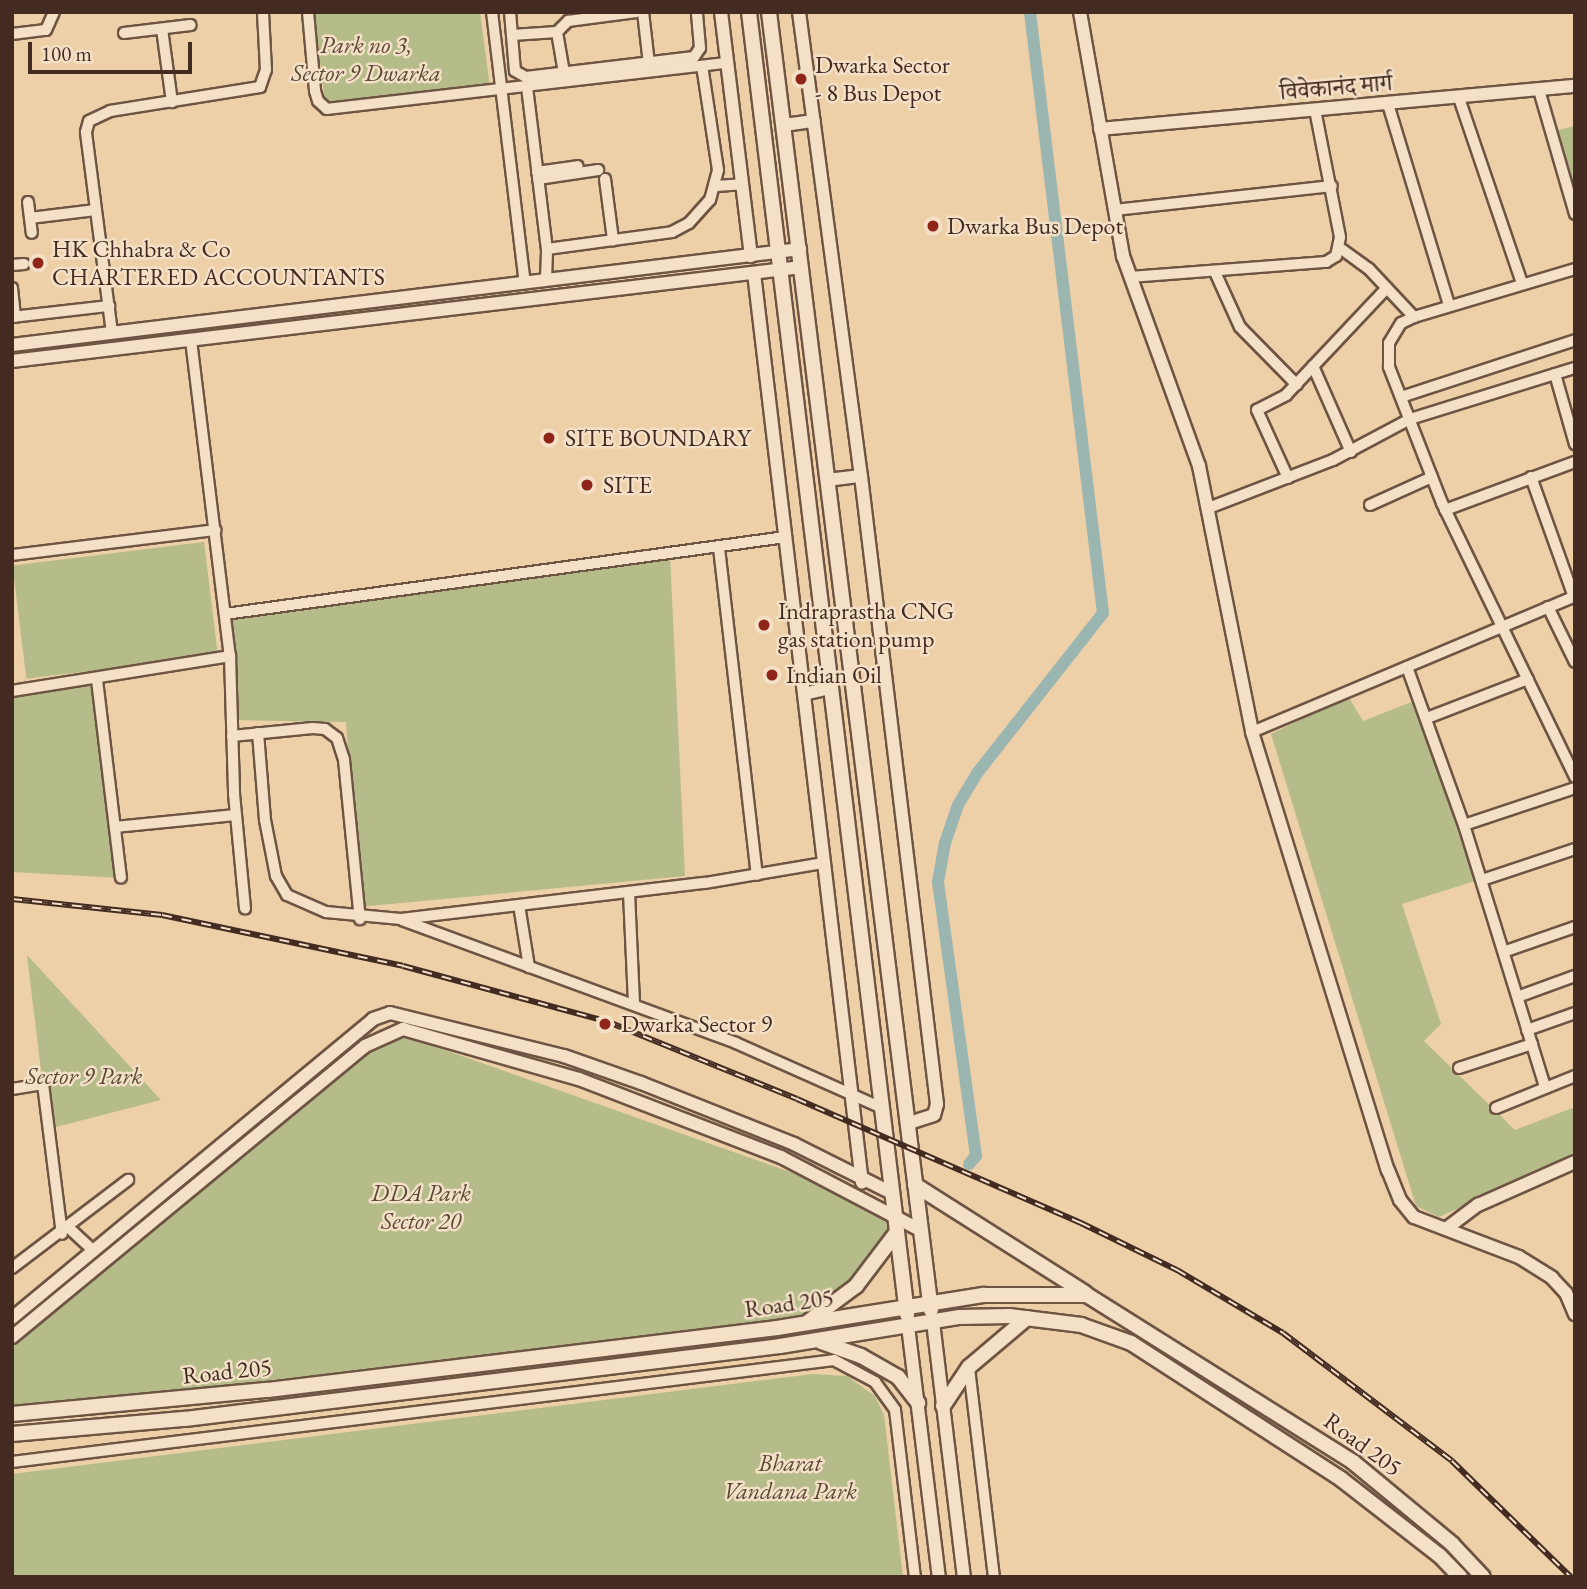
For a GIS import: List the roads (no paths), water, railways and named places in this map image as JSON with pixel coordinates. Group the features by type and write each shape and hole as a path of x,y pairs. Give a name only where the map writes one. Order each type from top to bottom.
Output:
{"main road":[{"path":"749,12 908,1326"},
{"path":"769,12 933,1322"},
{"path":"915,1185 1087,1295"},
{"path":"805,1324 856,1286 896,1224"},
{"name":"Road 205","path":"12,1415 282,1389 805,1324 1006,1293 1087,1295 1353,1462 1452,1544 1483,1577"},
{"path":"943,1406 969,1367 1027,1318"},
{"name":"Road 205","path":"12,1434 185,1419 817,1340 933,1322 1027,1318 1081,1325 1131,1343 1341,1479 1440,1556 1460,1577"},
{"path":"817,1340 861,1356 898,1377 918,1403"}],"street":[{"path":"12,34 46,30 54,12"},
{"path":"112,333 86,132 89,121 110,111 260,87 267,69 262,12"},
{"path":"308,12 315,91 318,102 327,109 727,63"},
{"path":"492,12 525,283"},
{"path":"510,12 518,75 564,73 685,60 698,53 697,12"},
{"path":"564,73 557,32 567,17 636,12"},
{"path":"643,12 649,64"},
{"path":"721,12 751,256"},
{"path":"799,12 861,476 937,1104 934,1115 907,1124"},
{"path":"1080,12 1115,210 1130,277 1211,507 1252,732 1388,1170 1400,1199 1414,1217 1519,1257 1552,1278 1566,1293 1575,1314"},
{"path":"124,33 191,25"},
{"path":"162,29 173,102"},
{"path":"512,35 557,32"},
{"path":"547,249 683,228 710,200 716,186 716,149 702,66"},
{"name":"विवेकानंद मार्ग","path":"1100,129 1575,86"},
{"path":"527,87 547,249 546,281"},
{"path":"1539,90 1575,214"},
{"path":"1459,98 1522,283"},
{"path":"1388,104 1449,305"},
{"path":"1315,109 1332,186 1340,248 1387,288 1414,317"},
{"path":"784,125 814,121"},
{"path":"538,175 597,167"},
{"path":"605,179 613,240"},
{"path":"716,186 742,184"},
{"path":"1115,210 1332,186"},
{"path":"28,202 32,233"},
{"path":"30,218 96,209"},
{"path":"1130,277 1326,262 1340,248"},
{"path":"12,345 800,249"},
{"path":"12,265 24,264"},
{"path":"12,361 801,267"},
{"path":"1575,269 1414,317 1401,323 1389,343 1389,367 1445,510 1575,777"},
{"path":"1215,272 1235,320 1297,385"},
{"path":"754,273 853,1094 862,1178 861,1197"},
{"path":"12,288 14,317 109,306"},
{"path":"1288,478 1257,410 1297,385 1387,288"},
{"path":"191,340 230,656 235,815 245,908"},
{"path":"1401,397 1575,340"},
{"path":"1313,366 1351,452"},
{"path":"1211,507 1351,452 1410,419 1575,368"},
{"path":"1555,374 1575,444"},
{"path":"1445,510 1575,462"},
{"path":"827,480 861,476"},
{"path":"1370,505 1432,477"},
{"path":"1252,732 1574,596 1531,477"},
{"path":"12,555 215,530"},
{"path":"225,614 786,537"},
{"path":"719,548 757,875"},
{"path":"1548,607 1575,662"},
{"path":"12,691 97,680 230,656"},
{"path":"1407,667 1506,951 1545,1087"},
{"path":"97,680 121,878"},
{"path":"1427,718 1528,680"},
{"path":"804,694 831,688"},
{"path":"232,737 326,729 337,738 344,760 360,919"},
{"path":"258,733 271,858 280,886 306,907 360,919 401,919 629,893 824,863"},
{"path":"1464,825 1575,788"},
{"path":"115,827 235,815"},
{"path":"1482,880 1575,849"},
{"path":"629,893 634,1004"},
{"path":"519,905 529,967"},
{"path":"401,919 634,1004 880,1107"},
{"path":"1506,951 1575,927"},
{"path":"1520,996 1575,976"},
{"path":"12,1318 373,1019 390,1013 552,1053 641,1083 793,1144 890,1192"},
{"path":"1527,1030 1575,1013"},
{"path":"12,1337 365,1046 391,1031 450,1040 579,1079 781,1157 861,1197 896,1224 922,1231"},
{"path":"1459,1068 1532,1044"},
{"path":"1496,1108 1575,1076"},
{"path":"12,1089 43,1084 66,1231 94,1251"},
{"path":"1447,1228 1479,1205 1575,1162"},
{"path":"12,1268 66,1231 128,1180"},
{"path":"933,1322 964,1577"},
{"path":"908,1326 939,1577"},
{"path":"12,1462 834,1360 875,1382 895,1410 915,1577"},
{"path":"969,1367 995,1577"}],"waterway":[{"path":"969,1164 976,1156 938,882 945,843 958,805 978,772 1103,613 1030,12"}],"railway":[{"path":"12,899 162,915 403,966 606,1021 797,1099 1081,1223 1177,1270 1283,1333 1452,1461 1571,1577"}],"place":[{"name":"Dwarka Sector - 8 Bus Depot","path":"801,79"},
{"name":"Dwarka Bus Depot","path":"933,226"},
{"name":"HK Chhabra & Co CHARTERED ACCOUNTANTS","path":"38,263"},
{"name":"SITE BOUNDARY","path":"549,438"},
{"name":"SITE","path":"587,485"},
{"name":"Indraprastha CNG gas station pump","path":"764,625"},
{"name":"Indian Oil","path":"772,675"},
{"name":"Dwarka Sector 9","path":"605,1024"}],"park label":[{"name":"Park no 3, Sector 9 Dwarka","path":"366,59"},
{"name":"Sector 9 Park","path":"84,1076"},
{"name":"DDA Park Sector 20","path":"421,1207"},
{"name":"Bharat Vandana Park","path":"790,1477"}]}
